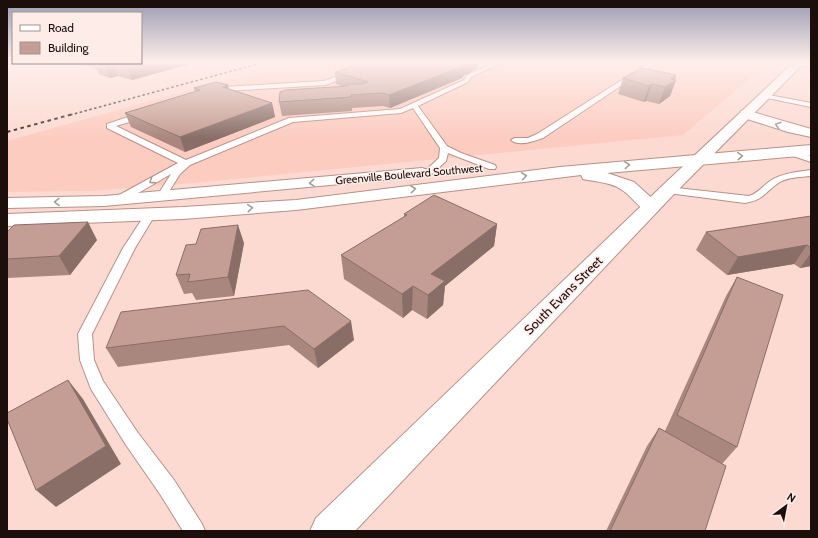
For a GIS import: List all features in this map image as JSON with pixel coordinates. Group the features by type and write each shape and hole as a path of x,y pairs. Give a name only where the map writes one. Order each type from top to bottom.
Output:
{"main road":[{"name":"South Evans Street","path":"329,531 668,190 774,87"},
{"path":"746,114 793,129 811,133"},
{"path":"707,153 790,152 810,150"},
{"name":"Greenville Boulevard Southwest","path":"8,217 115,200 492,167 707,153 810,150"},
{"name":"Greenville Boulevard Southwest","path":"8,217 32,219 150,215 296,204 707,153"},
{"path":"560,172 609,178 628,186 651,207"},
{"path":"150,215 169,206 226,200 272,187"},
{"path":"32,219 83,211 148,204 162,196"}],"lane":[{"path":"204,96 225,89 252,87"},
{"path":"115,200 137,190 164,172 292,120 401,111 454,87"},
{"path":"515,140 529,140 540,136 615,87"},
{"path":"764,96 811,105"},
{"path":"414,105 444,148 458,155 492,167"},
{"path":"154,112 110,126 186,164"},
{"path":"428,173 443,159 444,148"},
{"path":"162,196 176,172 186,164"},
{"path":"668,190 753,200 764,192 773,182 783,178 811,173"},
{"path":"150,215 129,248 85,334 87,360 97,384 195,531"}],"shaded area":[{"path":"199,87 739,87 683,135 194,183 91,191 7,192 7,141"}],"building":[{"path":"223,87 272,103 180,137 125,113 200,90 194,88"},
{"path":"331,87 409,87 389,95 383,93 351,95 351,97 279,102 280,92 286,90"},
{"path":"434,195 497,224 431,274 445,281 428,295 413,286 402,294 341,255 407,215 404,214"},
{"path":"811,216 811,248 807,245 738,257 706,232"},
{"path":"88,222 59,256 7,259 7,232 14,225"},
{"path":"238,225 228,277 188,282 190,274 176,275 186,245 196,244 201,229"},
{"path":"737,277 783,295 737,447 677,415"},
{"path":"308,290 351,321 314,349 284,326 106,348 121,312"},
{"path":"68,380 106,446 36,490 7,419 7,413"},
{"path":"659,428 726,466 705,531 610,531"}],"railway":[{"path":"70,115 173,87"},
{"path":"7,132 73,114"}]}
